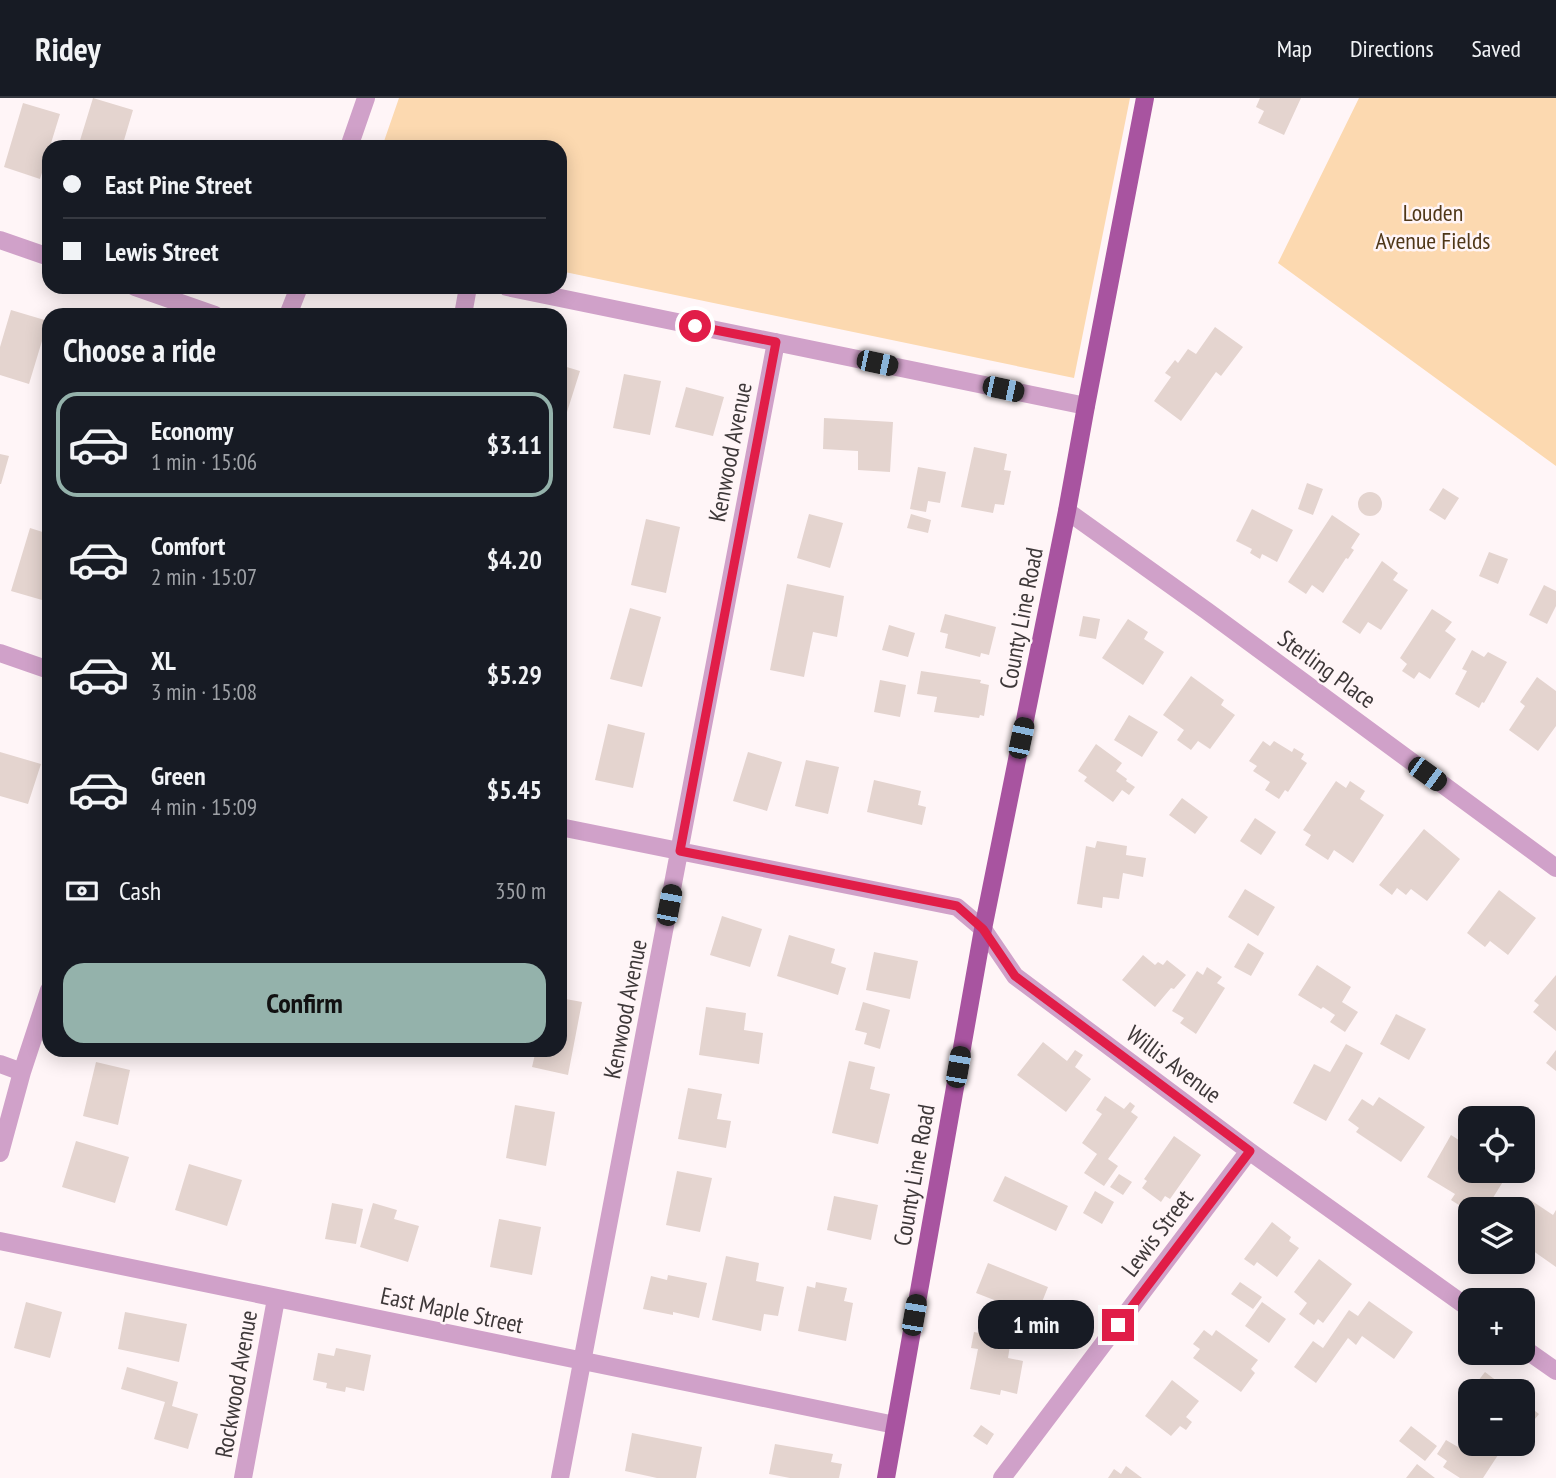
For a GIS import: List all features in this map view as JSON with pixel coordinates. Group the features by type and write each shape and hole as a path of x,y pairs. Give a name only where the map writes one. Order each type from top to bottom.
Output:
{"main road":[{"name":"County Line Road","path":"886,1478 983,929 1146,98"}],"street":[{"path":"351,140 366,98"},
{"path":"0,240 42,255"},
{"path":"155,294 195,308"},
{"path":"541,294 1086,406"},
{"name":"Kenwood Avenue","path":"560,1478 776,342"},
{"name":"Sterling Place","path":"1067,511 1556,868"},
{"path":"0,653 42,668"},
{"name":"Willis Avenue","path":"567,828 957,906 983,929 1015,976 1250,1151 1458,1300"},
{"path":"0,1153 42,1011"},
{"path":"0,1064 22,1072"},
{"name":"Lewis Street","path":"1002,1478 1250,1151"},
{"name":"East Maple Street","path":"0,1241 895,1425"},
{"name":"Rockwood Avenue","path":"243,1478 276,1299"},
{"path":"1535,1356 1556,1371"}],"green space":[{"path":"399,98 1130,98 1074,378 567,272 567,140 384,140"},
{"name":"Louden Avenue Fields","path":"1359,98 1556,98 1556,466 1278,263"}],"building":[{"path":"93,98 133,110 124,140 80,140"},
{"path":"1260,98 1301,98 1284,135 1258,123 1264,111 1256,107"},
{"path":"23,103 60,114 52,140 42,140 40,179 4,167"},
{"path":"11,310 42,319 42,341 29,384 0,375 0,347"},
{"path":"1215,327 1243,347 1221,376 1216,372 1181,421 1154,401 1171,377 1165,373 1175,360 1178,363 1188,349 1196,354"},
{"path":"567,367 580,371 567,412"},
{"path":"624,374 661,381 650,435 613,428"},
{"path":"686,387 724,397 713,436 675,427"},
{"path":"824,418 893,422 890,472 858,470 858,451 823,449"},
{"path":"974,447 1007,454 1004,470 1011,471 1004,505 995,504 993,513 961,507"},
{"path":"0,454 9,456 1,484 0,484"},
{"path":"918,467 946,472 940,503 928,501 926,512 910,509"},
{"path":"1307,483 1323,489 1313,515 1298,509"},
{"path":"1443,488 1459,498 1445,520 1429,510"},
{"path":"1370,492 1379,495 1382,504 1379,513 1370,516 1361,513 1358,504 1361,495"},
{"path":"1252,509 1293,530 1277,562 1262,554 1260,559 1250,553 1252,549 1236,541"},
{"path":"809,514 843,523 830,568 797,558"},
{"path":"911,514 931,520 928,533 907,528"},
{"path":"1332,515 1360,534 1351,548 1354,550 1323,593 1312,585 1306,594 1288,582"},
{"path":"646,519 680,527 666,593 631,585"},
{"path":"30,528 42,532 42,600 11,591"},
{"path":"1489,552 1508,559 1498,584 1479,576"},
{"path":"1382,561 1398,573 1393,580 1408,590 1381,630 1368,622 1360,634 1342,622"},
{"path":"787,584 844,596 837,637 813,632 804,677 770,670"},
{"path":"1544,585 1556,591 1556,606 1547,624 1529,615"},
{"path":"630,608 661,617 642,687 610,679"},
{"path":"1432,609 1452,622 1445,631 1456,639 1430,679 1419,672 1414,679 1402,671 1407,664 1400,658"},
{"path":"945,614 996,627 989,655 981,653 980,657 945,648 948,634 940,632"},
{"path":"1083,616 1100,619 1096,639 1079,636"},
{"path":"1128,619 1148,632 1144,639 1164,652 1143,685 1102,658"},
{"path":"889,625 915,633 908,657 882,650"},
{"path":"1472,650 1484,657 1488,652 1507,662 1479,708 1455,694 1467,671 1462,669"},
{"path":"921,671 981,680 980,683 989,685 984,716 980,715 979,718 934,712 937,697 917,694"},
{"path":"1191,676 1224,700 1221,705 1235,715 1210,749 1198,741 1191,750 1177,740 1184,730 1163,715"},
{"path":"1537,677 1556,691 1556,726 1538,751 1509,730 1525,706 1520,702"},
{"path":"880,680 906,685 900,717 874,712"},
{"path":"1129,715 1158,732 1142,757 1114,740"},
{"path":"608,724 645,733 633,788 595,780"},
{"path":"1263,741 1270,746 1274,741 1292,752 1294,748 1304,754 1301,759 1307,763 1288,792 1285,790 1279,799 1265,790 1270,782 1253,771 1257,766 1249,761"},
{"path":"1096,744 1122,763 1116,771 1135,787 1129,795 1122,790 1113,802 1084,781 1087,777 1078,771"},
{"path":"0,752 41,764 28,804 0,796"},
{"path":"748,752 782,762 767,811 733,801"},
{"path":"806,760 839,767 828,814 795,806"},
{"path":"874,780 921,791 918,805 926,807 922,825 867,812"},
{"path":"1336,781 1346,788 1350,781 1365,791 1360,799 1384,815 1353,863 1334,850 1328,860 1305,845 1311,835 1303,830"},
{"path":"1182,798 1208,817 1195,834 1169,815"},
{"path":"1255,818 1276,832 1261,855 1240,841"},
{"path":"1424,829 1460,859 1427,901 1411,889 1406,895 1397,888 1392,895 1379,885"},
{"path":"1097,841 1127,846 1126,855 1146,858 1143,877 1123,873 1119,899 1103,897 1102,908 1077,904 1086,846 1095,848"},
{"path":"1245,889 1275,907 1258,936 1228,917"},
{"path":"1499,890 1536,918 1508,955 1490,941 1485,947 1467,933"},
{"path":"722,916 762,929 750,967 710,955"},
{"path":"789,935 835,949 831,963 846,968 838,995 777,976"},
{"path":"1248,943 1264,953 1251,976 1234,967"},
{"path":"874,952 918,961 910,999 866,990"},
{"path":"1143,955 1155,965 1158,962 1163,965 1167,960 1186,975 1155,1007 1122,980"},
{"path":"1317,965 1351,987 1342,1002 1358,1012 1345,1032 1330,1022 1335,1015 1298,995"},
{"path":"1207,967 1222,977 1217,983 1225,988 1196,1034 1180,1023 1184,1018 1172,1011 1197,971 1203,975"},
{"path":"1556,975 1556,1031 1533,1012 1539,1005 1534,1001"},
{"path":"567,999 582,1002 568,1075 532,1067 534,1057 567,1057"},
{"path":"863,1002 890,1010 880,1049 864,1044 867,1033 855,1030"},
{"path":"706,1007 746,1013 744,1030 763,1033 759,1064 699,1055"},
{"path":"1396,1014 1426,1029 1409,1060 1380,1044"},
{"path":"1043,1042 1067,1061 1075,1050 1083,1055 1075,1067 1091,1079 1066,1112 1017,1075"},
{"path":"1346,1044 1363,1053 1326,1121 1293,1103 1314,1064 1330,1072"},
{"path":"1556,1050 1556,1071 1546,1063"},
{"path":"849,1061 875,1067 870,1089 890,1094 878,1144 832,1133"},
{"path":"96,1062 130,1070 118,1125 83,1116"},
{"path":"688,1088 722,1094 717,1119 731,1121 726,1148 678,1139"},
{"path":"1105,1096 1124,1109 1130,1102 1135,1106 1131,1112 1138,1117 1108,1159 1118,1166 1104,1186 1084,1173 1097,1154 1082,1143 1102,1114 1096,1110"},
{"path":"1379,1097 1425,1127 1401,1162 1356,1132 1359,1128 1348,1120 1362,1099 1373,1106"},
{"path":"515,1105 555,1112 546,1166 506,1158"},
{"path":"1451,1135 1458,1139 1458,1183 1502,1183 1493,1197 1458,1197 1458,1204 1451,1200 1455,1194 1427,1177"},
{"path":"1174,1136 1201,1155 1170,1199 1165,1196 1161,1202 1142,1188 1147,1181 1144,1179"},
{"path":"76,1141 129,1157 115,1203 62,1187"},
{"path":"189,1164 242,1180 227,1226 175,1210"},
{"path":"677,1171 712,1178 700,1232 666,1225"},
{"path":"1119,1174 1132,1182 1123,1195 1110,1187"},
{"path":"1005,1176 1068,1206 1056,1231 993,1201"},
{"path":"1095,1191 1114,1202 1102,1224 1083,1213"},
{"path":"834,1196 878,1205 871,1240 827,1230"},
{"path":"332,1203 363,1209 356,1244 325,1239"},
{"path":"373,1203 397,1210 394,1219 419,1226 408,1262 360,1247"},
{"path":"1535,1203 1553,1215 1556,1210 1556,1267 1535,1252"},
{"path":"499,1219 541,1227 532,1275 490,1267"},
{"path":"1272,1222 1291,1237 1289,1241 1299,1248 1277,1277 1257,1262 1254,1266 1244,1259"},
{"path":"726,1256 759,1263 756,1281 784,1287 778,1316 764,1314 761,1331 712,1320"},
{"path":"1319,1259 1352,1284 1323,1323 1318,1319 1314,1325 1299,1314 1307,1303 1294,1292"},
{"path":"988,1263 1048,1287 1032,1327 1016,1321 1020,1310 976,1293"},
{"path":"668,1275 707,1283 699,1318 643,1309 651,1276 667,1280"},
{"path":"816,1282 847,1288 844,1301 853,1303 846,1341 798,1331 807,1286 815,1288"},
{"path":"1240,1282 1262,1297 1253,1309 1231,1294"},
{"path":"1369,1301 1413,1332 1394,1359 1362,1336 1356,1345 1348,1338 1316,1383 1294,1367 1313,1341 1323,1348 1349,1310 1358,1316"},
{"path":"26,1302 62,1312 50,1358 14,1348"},
{"path":"1262,1302 1286,1319 1269,1343 1245,1326"},
{"path":"125,1312 187,1324 179,1362 118,1349"},
{"path":"1204,1330 1212,1336 1216,1330 1258,1360 1251,1369 1255,1373 1241,1392 1193,1358 1200,1349 1193,1344"},
{"path":"974,1332 1011,1339 1008,1358 1023,1361 1017,1394 1001,1390 1000,1395 970,1389 978,1349 971,1348"},
{"path":"336,1348 371,1355 364,1391 346,1387 345,1392 326,1388 327,1383 313,1380 318,1353 334,1356"},
{"path":"127,1367 178,1382 172,1406 198,1414 188,1449 154,1439 165,1402 121,1389"},
{"path":"1485,1372 1494,1379 1479,1379"},
{"path":"1172,1380 1199,1401 1186,1417 1192,1422 1186,1430 1180,1426 1171,1436 1145,1416"},
{"path":"981,1425 994,1434 987,1445 973,1436"},
{"path":"1411,1426 1437,1446 1425,1461 1399,1441"},
{"path":"632,1433 702,1447 696,1478 657,1478 625,1471"},
{"path":"1446,1440 1458,1447 1458,1456 1497,1456 1483,1478 1460,1478 1443,1467 1447,1461 1437,1454"},
{"path":"775,1444 833,1454 831,1462 842,1464 839,1478 790,1478 769,1474"},
{"path":"1417,1464 1435,1478 1406,1478"},
{"path":"1126,1466 1142,1478 1108,1478 1114,1469 1121,1474"}],"route":[{"path":"695,326 776,342 680,851 957,906 983,929 1015,976 1250,1151 1118,1325"}]}
